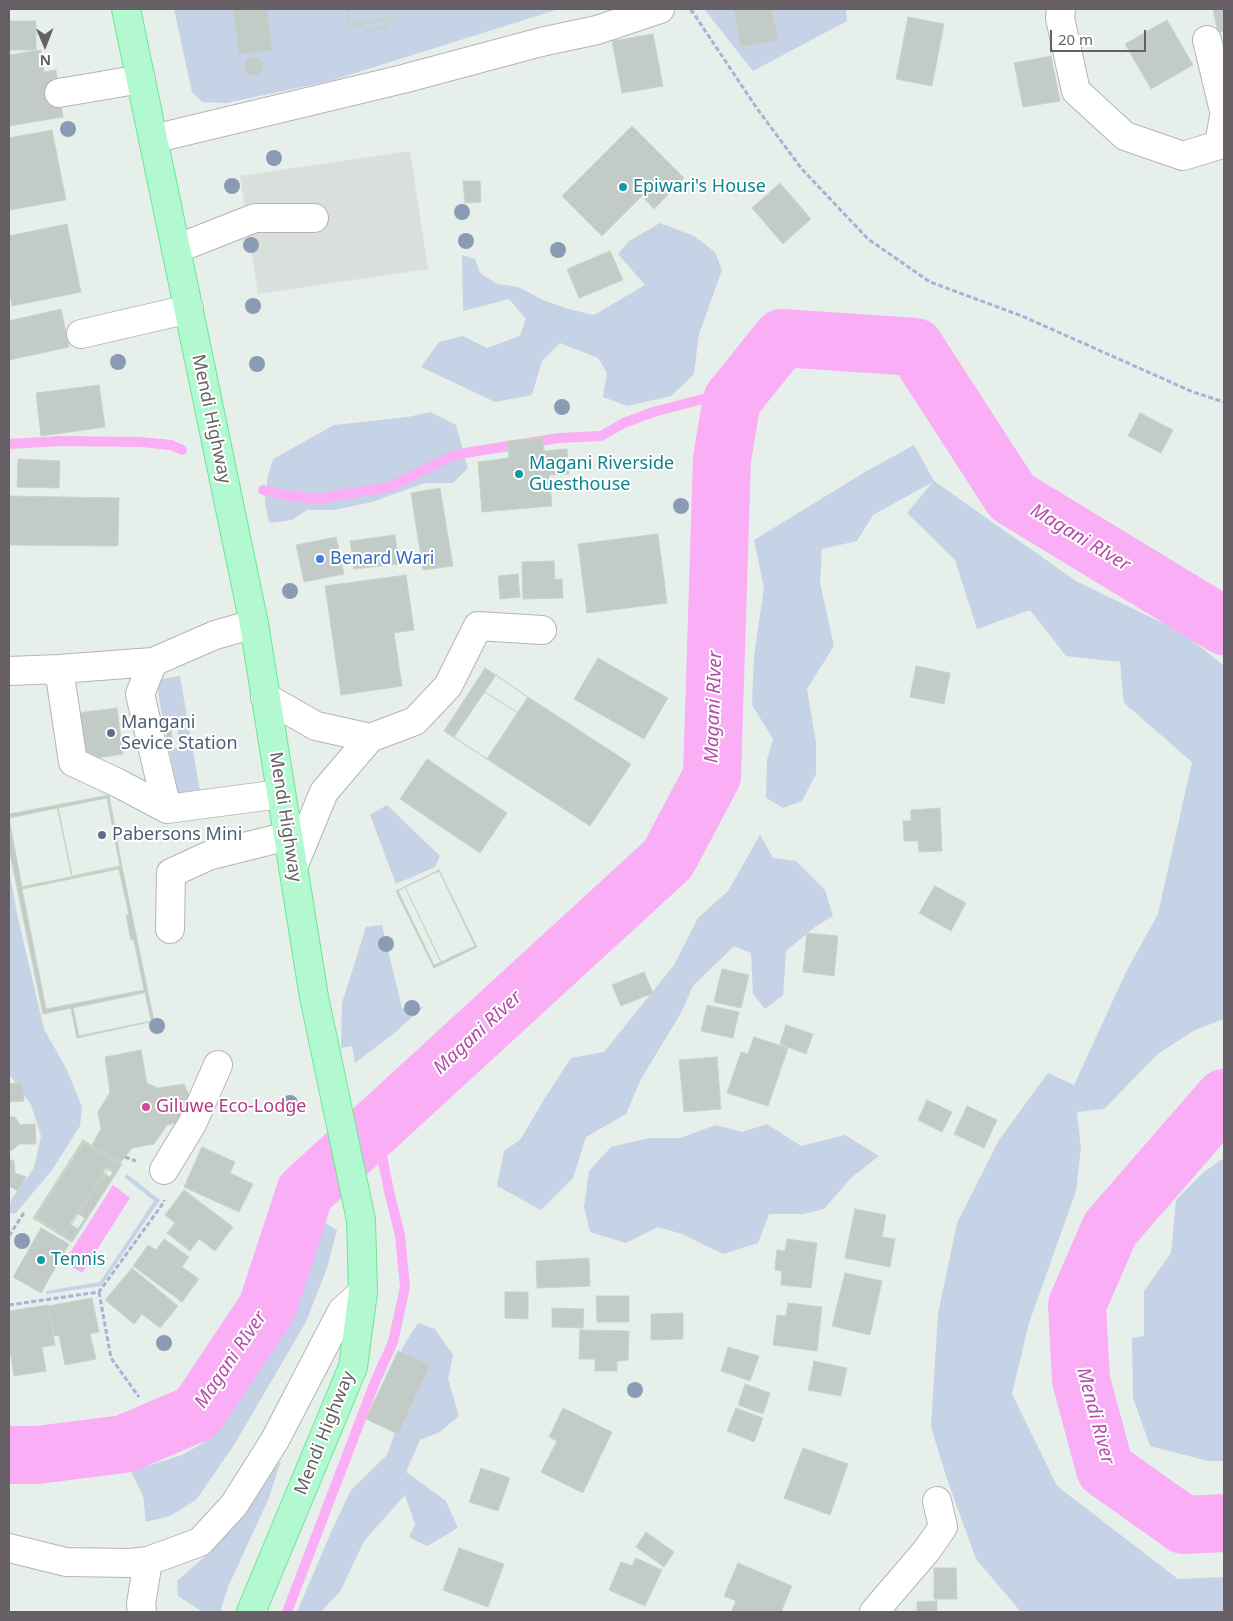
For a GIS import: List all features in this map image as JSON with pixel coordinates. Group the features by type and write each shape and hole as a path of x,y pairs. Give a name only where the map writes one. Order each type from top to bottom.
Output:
{"main road":[{"name":"Mendi Highway","path":"126,9 254,624 314,997 361,1220 363,1292 354,1367 251,1612"}],"street":[{"path":"153,139 394,82 671,9"},
{"path":"1061,9 1060,18 1076,91 1126,136 1183,156 1220,145 1224,116"},
{"path":"1207,40 1224,111"},
{"path":"59,93 140,79"},
{"path":"176,249 255,218 314,218"},
{"path":"81,334 189,309"},
{"path":"9,671 153,662 216,635 254,624"},
{"path":"293,868 324,792 370,738 415,721 448,686 478,626 542,630"},
{"path":"153,662 140,694 166,809"},
{"path":"58,669 73,762 118,783 166,809 280,794"},
{"path":"265,697 316,726 370,738"},
{"path":"170,929 171,873 208,856 288,836"},
{"path":"164,1170 192,1124 218,1065"},
{"path":"9,1548 66,1562 130,1563 148,1561 200,1542 234,1505 275,1440 342,1311 363,1292"},
{"path":"874,1612 927,1550 943,1527 937,1501"},
{"path":"137,1610 148,1561"}],"path":[{"path":"671,9 692,11 756,108 801,168 868,239 930,282 1022,316 1192,392 1224,402"},
{"path":"9,1305 99,1292 164,1202 164,1170"},
{"path":"9,1236 25,1211"},
{"path":"99,1292 111,1358 139,1398"}],"shaded area":[{"path":"174,9 559,9 330,81 226,103 202,102 192,92"},
{"path":"704,9 846,9 847,21 753,71"},
{"path":"410,151 428,269 258,294 240,176"},
{"path":"660,223 694,236 715,252 722,270 699,334 694,374 671,396 627,406 603,397 607,373 598,358 560,343 542,361 532,395 495,402 421,367 439,342 463,336 487,348 520,336 526,319 509,299 463,311 462,255 475,259 480,273 497,284 518,287 543,300 568,309 594,315 645,285 618,254 629,241"},
{"path":"430,412 456,425 468,468 453,483 425,483 372,502 334,510 307,510 292,520 269,523 265,501 268,475 273,459 334,425 408,417"},
{"path":"914,445 934,481 1076,581 1183,633 1224,666 1224,1019 1195,1030 1159,1053 1104,1109 1077,1112 1081,1148 1076,1191 1029,1323 1012,1394 1057,1486 1178,1579 1224,1577 1224,1612 1021,1612 976,1559 947,1479 931,1427 938,1314 957,1223 999,1140 1048,1073 1074,1085 1127,970 1158,914 1192,762 1124,703 1120,662 1066,656 1030,610 977,629 955,560 907,513 933,482 873,515 857,541 822,549 820,583 834,646 807,689 816,743 816,774 802,801 783,808 766,798 767,760 773,739 752,705 754,656 764,588 754,540 865,472"},
{"path":"180,676 201,797 179,796 169,749 180,747 177,726 164,728 157,685 162,679"},
{"path":"387,805 440,856 435,867 396,884 370,815"},
{"path":"760,835 773,858 796,861 825,890 833,916 816,926 786,951 783,995 765,1009 753,994 751,953 734,946 693,986 681,1013 641,1079 626,1114 586,1137 573,1178 541,1210 497,1186 504,1151 520,1140 571,1058 604,1052 674,965 698,918 728,891"},
{"path":"9,869 17,914 44,1029 67,1070 82,1107 80,1126 52,1170 15,1214 9,1212 11,1200 34,1168 41,1136 31,1105 9,1074"},
{"path":"382,925 402,1008 424,1007 355,1063 352,1046 341,1048 342,1003 366,927"},
{"path":"767,1124 801,1146 845,1135 879,1156 851,1178 824,1209 803,1214 769,1214 758,1243 723,1254 682,1234 658,1227 626,1243 590,1232 584,1207 589,1171 611,1147 649,1138 680,1138 716,1125 742,1132"},
{"path":"1224,1158 1224,1461 1208,1461 1150,1446 1133,1398 1132,1338 1144,1336 1144,1291 1171,1253 1176,1200 1204,1172"},
{"path":"127,1174 160,1200 101,1286 46,1294 46,1291 100,1282 154,1201 124,1177"},
{"path":"113,1185 130,1198 82,1273 64,1262"},
{"path":"325,1223 337,1230 327,1268 306,1322 234,1445 196,1500 170,1516 146,1522 143,1496 131,1471 182,1455 203,1443 224,1421 287,1322"},
{"path":"418,1323 435,1329 453,1355 448,1379 459,1416 440,1432 420,1440 406,1472 446,1501 458,1528 427,1546 409,1537 415,1524 405,1495 364,1541 341,1590 321,1612 297,1612 351,1490 387,1455 399,1422 398,1383 402,1348"},
{"path":"281,1461 268,1500 228,1587 220,1612 203,1612 178,1596 177,1581 203,1558 225,1532 256,1488"}],"building":[{"path":"233,9 267,9 272,50 239,54"},
{"path":"347,9 393,9 395,19 349,26"},
{"path":"348,9 392,9 394,18 350,24"},
{"path":"734,9 772,9 778,40 741,47"},
{"path":"1213,9 1224,9 1224,31 1218,33"},
{"path":"908,17 944,24 932,86 896,79"},
{"path":"383,19 384,27 366,30 364,22"},
{"path":"385,19 386,28 365,32 363,22"},
{"path":"1167,20 1193,65 1151,89 1125,44"},
{"path":"9,21 36,21 36,50 9,50"},
{"path":"653,34 663,86 622,93 612,41"},
{"path":"41,50 44,72 56,70 63,117 9,126 9,55"},
{"path":"1051,56 1060,101 1023,107 1014,63"},
{"path":"254,57 260,60 263,66 260,72 254,75 248,72 245,66 248,60"},
{"name":"Epiwari's House","path":"632,126 684,178 654,209 642,196 602,236 562,196"},
{"path":"52,130 66,200 9,210 9,138"},
{"path":"463,181 480,181 481,202 465,203"},
{"path":"780,183 811,219 783,244 752,208"},
{"path":"67,224 81,292 12,306 9,288 9,236"},
{"path":"610,251 623,280 579,298 567,269"},
{"path":"61,309 69,347 9,360 9,321"},
{"path":"99,385 105,427 41,436 36,393"},
{"path":"1140,413 1173,430 1161,453 1128,436"},
{"name":"Magani Riverside Guesthouse","path":"543,438 544,451 567,449 569,474 549,475 552,506 482,512 478,462 509,458 507,441"},
{"path":"18,459 60,461 59,488 17,487"},
{"path":"440,488 453,566 423,570 411,493"},
{"path":"9,496 119,498 118,546 9,545"},
{"path":"658,534 667,603 587,613 578,544"},
{"path":"395,535 399,564 354,569 350,541"},
{"name":"Benard Wari","path":"336,537 344,574 304,582 296,545"},
{"path":"554,561 555,580 562,579 563,598 523,599 522,562"},
{"path":"518,574 520,597 500,599 498,576"},
{"path":"406,575 414,630 394,633 402,686 341,695 325,586"},
{"path":"598,658 668,698 644,739 574,699"},
{"path":"916,666 950,673 944,704 910,697"},
{"path":"485,668 528,697 518,713 474,685"},
{"path":"496,675 528,697 487,759 454,737"},
{"path":"474,685 518,713 487,759 444,731"},
{"path":"528,697 631,764 590,826 487,759"},
{"path":"117,708 123,754 84,760 78,713"},
{"path":"171,731 173,745 168,745 166,732"},
{"path":"427,759 507,813 480,853 400,799"},
{"path":"109,795 122,867 72,877 57,805"},
{"path":"107,798 120,866 72,876 58,808"},
{"path":"57,805 72,877 17,888 9,849 9,814"},
{"path":"58,808 72,877 22,887 9,818"},
{"path":"940,808 942,851 919,852 918,841 904,841 903,821 911,821 911,810"},
{"path":"122,867 148,992 43,1014 17,888"},
{"path":"119,869 129,915 126,915 131,940 134,940 144,990 46,1009 22,889"},
{"path":"439,870 477,947 434,968 396,891"},
{"path":"439,871 475,946 441,962 405,887"},
{"path":"935,886 966,903 951,931 919,913"},
{"path":"405,887 441,962 434,965 398,891"},
{"path":"807,933 838,936 834,976 803,972"},
{"path":"722,969 749,975 741,1008 714,1002"},
{"path":"644,972 653,993 621,1006 612,985"},
{"path":"145,992 151,1021 79,1036 73,1008"},
{"path":"148,992 154,1021 77,1038 71,1008"},
{"path":"707,1005 739,1012 733,1038 701,1031"},
{"path":"786,1025 813,1034 806,1054 780,1044"},
{"path":"754,1037 788,1048 768,1106 727,1093 741,1052 748,1054"},
{"name":"Giluwe Eco-Lodge","path":"141,1050 147,1083 158,1088 184,1084 192,1102 186,1121 167,1125 154,1144 132,1148 120,1163 92,1145 101,1129 98,1112 110,1092 105,1057"},
{"path":"717,1057 721,1109 684,1112 679,1060"},
{"path":"22,1083 24,1101 9,1102 9,1084"},
{"path":"927,1100 952,1112 942,1132 918,1120"},
{"path":"967,1106 997,1120 984,1148 954,1134"},
{"path":"9,1117 15,1117 20,1125 35,1124 36,1144 19,1144 13,1150 9,1150"},
{"path":"83,1140 115,1159 63,1237 33,1218"},
{"path":"83,1142 118,1164 113,1172 106,1168 70,1224 78,1229 71,1240 35,1217"},
{"path":"84,1142 118,1164 110,1177 103,1173 77,1213 85,1218 71,1240 35,1218"},
{"path":"202,1147 235,1162 230,1173 253,1184 239,1212 184,1187"},
{"path":"9,1159 14,1161 15,1173 26,1177 18,1191 9,1186"},
{"path":"115,1159 122,1164 72,1242 63,1237"},
{"path":"184,1190 233,1227 215,1251 199,1239 190,1251 167,1233 175,1223 165,1215"},
{"path":"855,1209 886,1215 882,1237 895,1239 890,1267 845,1258"},
{"name":"Tennis","path":"41,1228 69,1244 41,1293 13,1277"},
{"path":"164,1239 189,1257 182,1267 199,1279 182,1302 133,1266 148,1245 156,1250"},
{"path":"787,1239 817,1243 811,1288 781,1285 782,1271 775,1270 777,1250 785,1251"},
{"path":"589,1258 590,1286 537,1288 536,1261"},
{"path":"132,1268 178,1306 160,1328 142,1314 134,1324 105,1300"},
{"path":"845,1273 882,1281 870,1335 832,1326"},
{"path":"505,1292 528,1292 528,1319 505,1318"},
{"path":"596,1296 629,1296 629,1322 597,1322"},
{"path":"92,1298 99,1332 90,1334 96,1359 65,1365 59,1335 54,1336 48,1306"},
{"path":"788,1303 822,1307 817,1351 773,1345 777,1315 786,1316"},
{"path":"48,1305 55,1345 42,1347 46,1371 14,1376 9,1344 9,1311"},
{"path":"552,1308 584,1309 583,1328 552,1327"},
{"path":"683,1313 683,1339 651,1340 651,1314"},
{"path":"580,1330 629,1331 628,1360 617,1361 617,1371 595,1371 595,1359 579,1359"},
{"path":"728,1347 759,1356 750,1381 721,1371"},
{"path":"398,1351 430,1365 398,1434 366,1419"},
{"path":"814,1361 847,1368 841,1396 808,1390"},
{"path":"745,1384 770,1393 763,1414 738,1405"},
{"path":"563,1408 612,1432 583,1493 541,1472 557,1441 549,1437"},
{"path":"736,1408 763,1418 754,1442 727,1431"},
{"path":"803,1448 848,1464 830,1515 784,1498"},
{"path":"481,1468 510,1478 498,1511 469,1502"},
{"path":"646,1532 674,1552 664,1567 636,1547"},
{"path":"459,1548 504,1564 488,1607 443,1590"},
{"path":"636,1558 662,1570 645,1606 609,1590 621,1562 632,1566"},
{"path":"738,1563 792,1586 781,1612 731,1612 736,1601 724,1596"},
{"path":"934,1568 956,1568 957,1599 934,1599"},
{"path":"937,1601 937,1612 917,1612 917,1602"}],"waterway":[{"name":"Magani RIver","path":"9,1455 37,1455 124,1444 197,1413 267,1308 305,1192 668,859 712,776 722,458 732,400 782,338 915,347 1012,497 1224,626"},
{"path":"263,490 315,499 390,487 450,457 465,453 559,438 601,436 624,423 653,412 703,399 732,400"},
{"path":"9,444 61,441 141,442 171,445 182,450"},
{"name":"Mendi River","path":"1224,1098 1110,1229 1077,1305 1081,1380 1105,1469 1184,1525 1224,1523"},
{"path":"287,1612 375,1382 393,1342 405,1287 400,1235 376,1127"}],"place":[{"name":"Epiwari's House","path":"623,187"},
{"name":"Magani Riverside Guesthouse","path":"519,474"},
{"name":"Benard Wari","path":"320,559"},
{"name":"Mangani Sevice Station","path":"111,733"},
{"name":"Pabersons Mini","path":"102,835"},
{"name":"Giluwe Eco-Lodge","path":"146,1107"},
{"name":"Tennis","path":"41,1260"}]}
